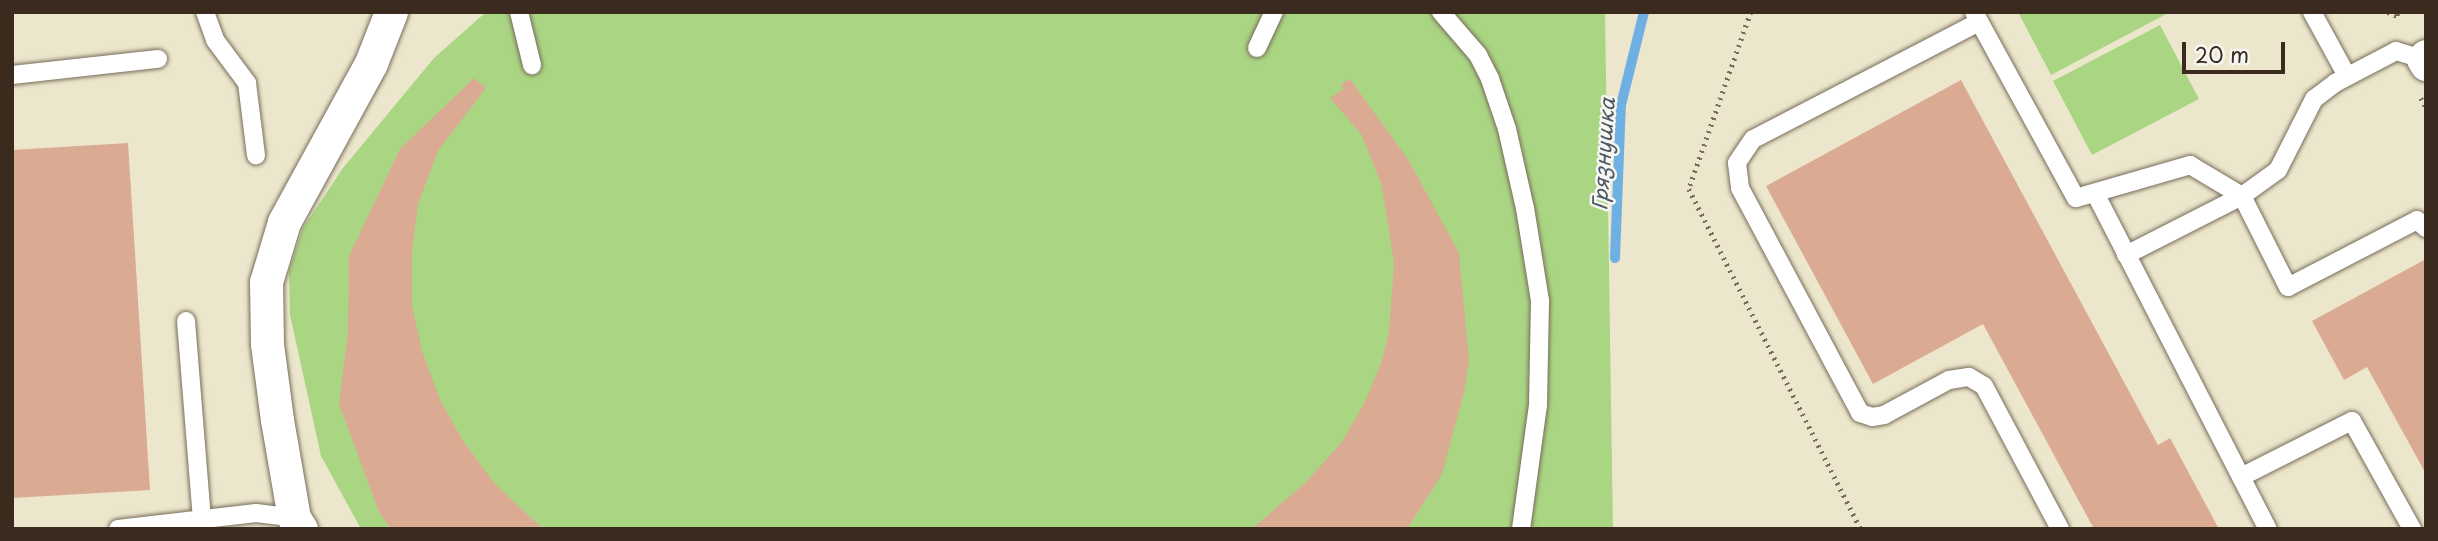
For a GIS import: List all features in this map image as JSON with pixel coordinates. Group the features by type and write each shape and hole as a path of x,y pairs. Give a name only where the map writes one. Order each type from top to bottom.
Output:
{"street":[{"path":"297,523 267,344 266,282 284,222 371,63 391,12"}],"lane":[{"path":"205,12 215,40 247,83 256,155"},
{"path":"519,12 532,65"},
{"path":"1258,48 1274,12"},
{"path":"1441,12 1478,55 1490,79 1507,129 1525,208 1540,301 1538,405 1521,529"},
{"path":"2312,12 2347,76"},
{"path":"2060,529 1984,386 1969,377 1949,380 1884,415 1872,417 1860,413 1740,188 1737,163 1753,139 1977,17 2076,198 2190,165 2242,195 2288,287 2417,220 2426,228"},
{"path":"2126,255 2242,195 2278,170 2314,99 2347,76 2396,51 2425,60"},
{"path":"12,75 158,59"},
{"path":"2095,193 2268,529"},
{"path":"186,321 202,519"},
{"path":"2241,477 2352,421 2412,529"},
{"path":"118,529 256,513 297,523"}],"path":[{"path":"2388,12 2397,16 2397,12"}],"green space":[{"path":"486,12 1605,12 1613,529 361,529 321,456 290,315 289,271 303,228 343,168 434,58"},
{"path":"2018,12 2170,12 2051,75"},
{"path":"2160,25 2199,99 2092,155 2053,81"}],"building":[{"path":"474,78 486,88 438,151 418,204 412,252 412,305 422,351 440,400 463,441 495,484 543,529 391,529 379,512 339,404 348,333 349,256 400,149"},
{"path":"1350,79 1409,161 1459,253 1469,361 1464,392 1442,474 1407,529 1252,529 1305,483 1342,442 1365,402 1382,361 1389,331 1394,263 1382,186 1361,134 1330,98 1343,89 1341,84"},
{"path":"1961,80 2158,445 2170,438 2219,529 2094,529 1983,324 1873,384 1766,186"},
{"path":"128,143 150,490 12,498 12,150"},
{"path":"2426,259 2426,474 2367,367 2344,380 2312,321"}],"waterway":[{"name":"Грязнушка","path":"1615,258 1621,105 1644,12"}]}
